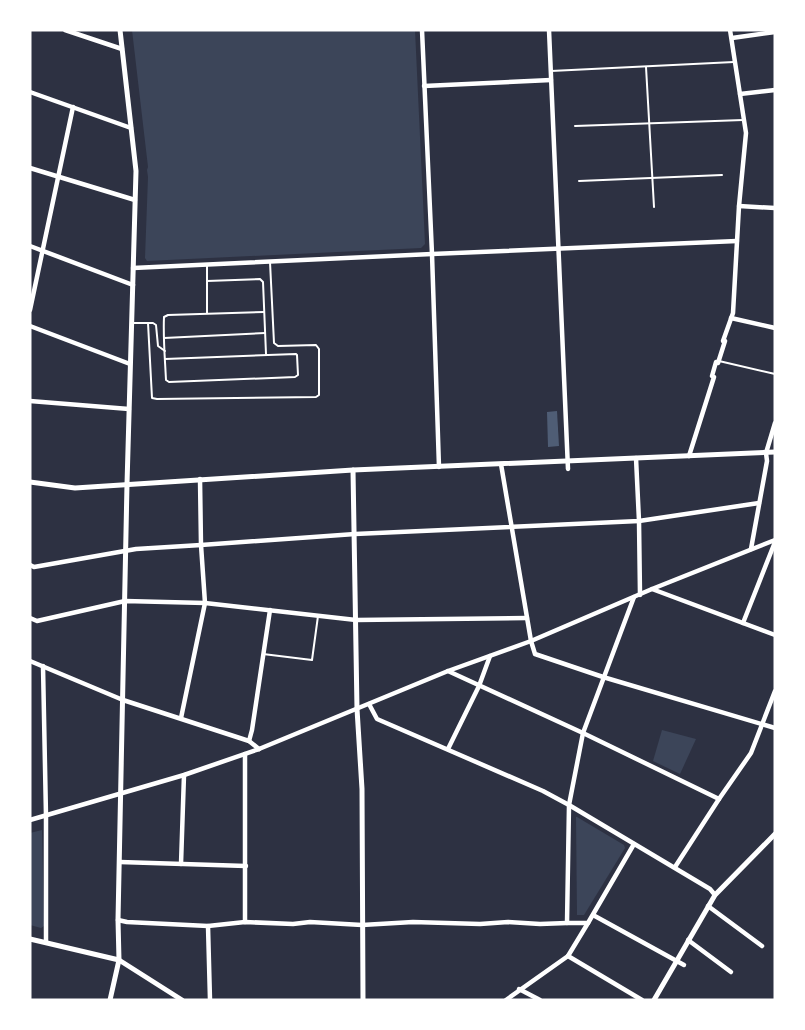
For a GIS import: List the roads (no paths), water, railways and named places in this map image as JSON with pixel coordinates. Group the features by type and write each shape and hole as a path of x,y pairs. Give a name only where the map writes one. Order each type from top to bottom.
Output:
{"street":[{"path":"65,30 122,49"},
{"path":"110,1000 118,960 125,550 136,171 120,30"},
{"path":"422,30 439,467"},
{"path":"549,30 568,469"},
{"path":"689,456 732,313 746,133 730,30"},
{"path":"732,38 775,32"},
{"path":"424,86 551,80"},
{"path":"740,94 775,90"},
{"path":"30,92 131,128"},
{"path":"30,310 73,107"},
{"path":"30,168 135,200"},
{"path":"739,206 775,208"},
{"path":"133,268 737,241"},
{"path":"30,246 133,285"},
{"path":"731,318 775,328"},
{"path":"30,326 130,364"},
{"path":"30,401 129,409"},
{"path":"751,549 767,461 766,453 775,423"},
{"path":"30,482 75,488 353,470 775,452"},
{"path":"636,458 640,595"},
{"path":"501,464 535,654 603,677 775,728"},
{"path":"353,470 357,709 362,789 363,1000"},
{"path":"181,718 205,603 200,479"},
{"path":"30,566 125,550 355,534 639,520 759,503"},
{"path":"30,820 184,775 259,749 775,541"},
{"path":"743,623 775,541"},
{"path":"652,590 775,635"},
{"path":"567,922 569,805 583,733 634,597"},
{"path":"30,618 37,621 125,601 205,603 356,620 527,618"},
{"path":"249,741 270,610"},
{"path":"448,749 479,686 490,656"},
{"path":"30,661 123,700 249,741 259,749"},
{"path":"43,666 46,942"},
{"path":"448,671 583,733 718,799"},
{"path":"675,867 718,799 751,753 775,691"},
{"path":"369,704 377,719 569,805 675,867 710,889 715,895"},
{"path":"245,754 245,922"},
{"path":"181,864 184,775"},
{"path":"656,999 715,895 775,834"},
{"path":"506,1000 568,956 634,844"},
{"path":"120,862 246,866"},
{"path":"708,906 762,946"},
{"path":"593,915 684,965"},
{"path":"118,920 208,926 245,922 362,925 413,922 588,923"},
{"path":"208,926 210,1000"},
{"path":"30,939 118,960 182,1000"},
{"path":"688,940 731,972"},
{"path":"568,956 642,1000"},
{"path":"519,990 540,1000"}],"lane":[{"path":"551,71 735,62"},
{"path":"646,67 654,207"},
{"path":"575,126 744,120"},
{"path":"579,181 722,175"},
{"path":"148,323 152,398 319,395 319,348 316,345 278,346 275,344 270,262"},
{"path":"207,265 207,314"},
{"path":"207,281 260,279 263,282 266,355"},
{"path":"165,359 296,354 298,375 169,382 166,380 165,359 165,351 164,338 164,317 264,312"},
{"path":"132,322 156,325 158,346 165,351"},
{"path":"164,338 265,333"},
{"path":"719,361 775,374"},
{"path":"263,654 312,660 318,616"}]}
